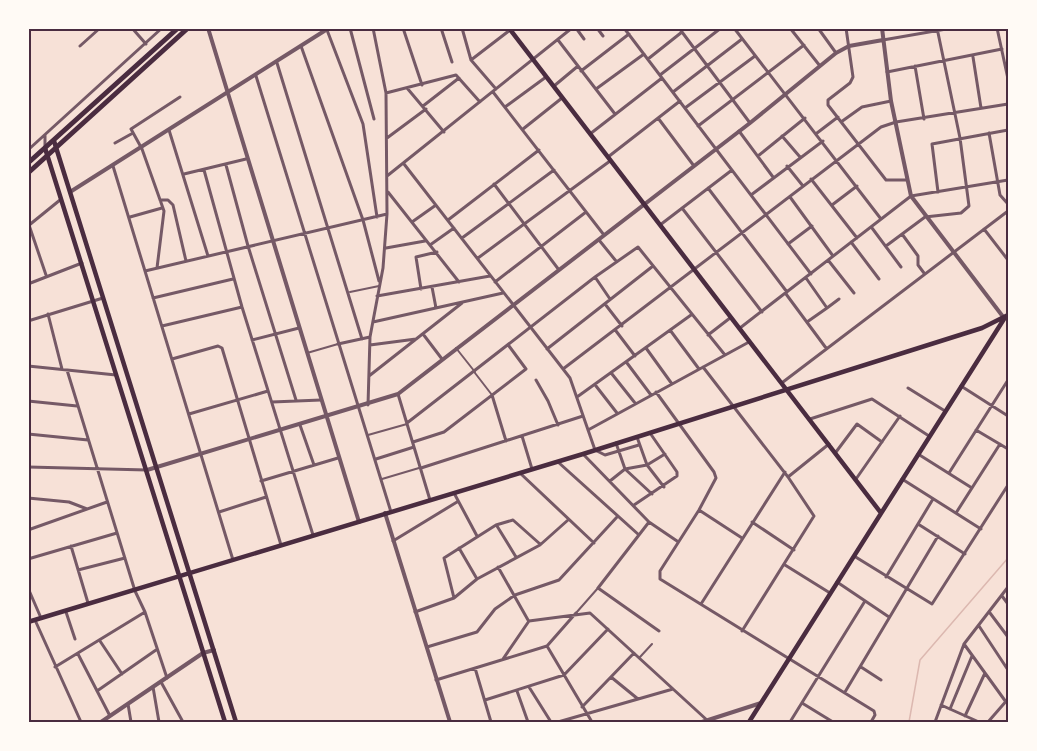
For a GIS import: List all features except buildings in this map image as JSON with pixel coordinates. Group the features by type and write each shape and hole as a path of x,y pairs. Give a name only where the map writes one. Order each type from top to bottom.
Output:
{"main road":[{"path":"28,163 178,28"},
{"path":"28,173 188,28"},
{"path":"512,30 693,270 783,382 881,513"},
{"path":"54,141 236,723"},
{"path":"45,148 225,723"},
{"path":"749,723 1006,317"},
{"path":"28,622 583,454 1006,317"}],"street":[{"path":"81,46 100,28"},
{"path":"132,28 146,44"},
{"path":"28,150 162,28"},
{"path":"208,28 246,159 359,522"},
{"path":"350,28 374,118"},
{"path":"368,405 370,337 386,248 387,214 386,93 373,28"},
{"path":"403,28 422,85"},
{"path":"441,28 452,62"},
{"path":"387,176 574,28 584,39"},
{"path":"597,28 603,36"},
{"path":"624,28 811,274"},
{"path":"590,134 721,28"},
{"path":"734,28 881,219"},
{"path":"790,28 820,66"},
{"path":"818,28 836,54"},
{"path":"846,28 853,74 850,82 828,100 828,105 886,180 907,180"},
{"path":"882,28 891,100 911,196 925,217 1006,317"},
{"path":"28,466 147,470 368,405 398,394 836,54 849,46 952,28"},
{"path":"997,28 1008,79"},
{"path":"70,192 328,29 363,124 377,217"},
{"path":"463,29 471,60 604,235"},
{"path":"471,60 512,30"},
{"path":"647,59 680,30 750,123"},
{"path":"886,246 925,217 965,212 970,203 960,138 953,114 937,30"},
{"path":"581,71 629,34"},
{"path":"673,92 742,39"},
{"path":"558,40 615,114"},
{"path":"698,126 804,45"},
{"path":"301,46 363,220 379,285"},
{"path":"887,72 973,57 1002,49"},
{"path":"596,89 644,54"},
{"path":"685,108 755,56"},
{"path":"973,57 981,109"},
{"path":"277,63 350,292 362,339"},
{"path":"554,87 578,66"},
{"path":"915,66 924,119"},
{"path":"256,76 391,512"},
{"path":"386,93 457,76"},
{"path":"387,138 457,76"},
{"path":"457,76 480,102"},
{"path":"505,107 546,76"},
{"path":"407,88 444,132"},
{"path":"157,268 164,219 162,208 142,148 131,129 180,97"},
{"path":"523,129 562,98"},
{"path":"841,122 862,107 891,100"},
{"path":"478,258 525,225 680,101"},
{"path":"563,369 616,331 857,143 881,127 896,122 1008,104"},
{"path":"817,133 838,117"},
{"path":"658,118 694,166"},
{"path":"758,156 805,118"},
{"path":"169,130 208,256"},
{"path":"938,192 932,145 1008,130"},
{"path":"739,131 773,177"},
{"path":"115,143 133,134"},
{"path":"989,134 1000,195 1008,204"},
{"path":"45,135 54,141"},
{"path":"45,135 45,148"},
{"path":"782,136 800,157"},
{"path":"751,195 823,141"},
{"path":"448,220 539,150"},
{"path":"183,174 246,159"},
{"path":"404,164 563,369 577,397 595,450 603,455 639,445"},
{"path":"226,165 274,334 296,400"},
{"path":"113,166 233,560"},
{"path":"787,166 803,187"},
{"path":"204,170 267,391 313,535"},
{"path":"462,238 554,170"},
{"path":"660,225 732,170"},
{"path":"811,179 857,238"},
{"path":"739,329 911,196 1008,180"},
{"path":"494,184 559,270"},
{"path":"832,205 857,186"},
{"path":"708,188 826,348"},
{"path":"387,191 459,282"},
{"path":"790,197 834,256"},
{"path":"46,275 29,225 62,198"},
{"path":"160,200 168,200 173,205 186,261"},
{"path":"412,222 436,205"},
{"path":"130,217 162,208"},
{"path":"682,208 762,312"},
{"path":"783,382 1008,211"},
{"path":"495,282 586,212"},
{"path":"145,271 387,214"},
{"path":"788,244 812,226"},
{"path":"871,227 902,267"},
{"path":"430,245 454,228"},
{"path":"984,229 1008,260"},
{"path":"902,234 918,256 919,266 924,273"},
{"path":"599,240 616,261"},
{"path":"386,248 426,241"},
{"path":"851,242 879,279"},
{"path":"368,435 407,424 616,261 640,248 725,355"},
{"path":"421,289 416,257 437,252"},
{"path":"828,260 855,293"},
{"path":"28,284 46,275 82,263"},
{"path":"547,349 653,266"},
{"path":"377,296 490,276"},
{"path":"595,277 610,299"},
{"path":"153,298 234,279"},
{"path":"806,279 825,306"},
{"path":"350,292 379,285"},
{"path":"432,287 436,308"},
{"path":"373,322 503,293"},
{"path":"28,321 103,298"},
{"path":"807,322 825,306 838,299"},
{"path":"369,376 464,302"},
{"path":"605,304 622,326"},
{"path":"162,326 242,307"},
{"path":"48,314 135,591 145,612 167,678"},
{"path":"577,397 596,386 691,315"},
{"path":"708,335 730,318"},
{"path":"252,340 299,327"},
{"path":"670,330 734,406 785,472 814,516 742,631"},
{"path":"616,331 635,356"},
{"path":"423,334 442,359"},
{"path":"307,353 370,337"},
{"path":"370,345 417,339"},
{"path":"588,430 749,342"},
{"path":"413,442 444,432 526,369 509,345"},
{"path":"172,360 220,346 281,545"},
{"path":"456,348 492,395 506,441"},
{"path":"646,348 672,384"},
{"path":"627,363 651,395"},
{"path":"29,365 117,375"},
{"path":"612,374 635,404"},
{"path":"536,380 558,425"},
{"path":"949,473 1008,380"},
{"path":"596,386 618,413"},
{"path":"961,386 1008,416"},
{"path":"908,388 945,411"},
{"path":"188,414 267,391"},
{"path":"656,392 716,476 699,510 660,571 660,579 875,712 871,723"},
{"path":"398,394 430,500"},
{"path":"810,419 872,399 930,436"},
{"path":"271,402 321,400"},
{"path":"28,401 78,406"},
{"path":"382,479 583,416"},
{"path":"856,479 900,416"},
{"path":"836,452 857,424 882,442"},
{"path":"300,425 314,465"},
{"path":"976,430 1008,449"},
{"path":"634,505 664,487 677,474 650,433"},
{"path":"28,434 88,440"},
{"path":"522,436 532,469"},
{"path":"637,437 647,465 664,487"},
{"path":"616,443 625,469 652,494"},
{"path":"788,477 829,444"},
{"path":"956,513 1000,444"},
{"path":"376,459 415,447"},
{"path":"583,454 649,522 678,541"},
{"path":"610,481 625,469 647,465 665,454"},
{"path":"918,454 972,488"},
{"path":"261,482 338,458"},
{"path":"558,461 617,518 639,535"},
{"path":"700,604 785,472"},
{"path":"520,473 594,543"},
{"path":"902,479 981,529"},
{"path":"854,556 905,590 930,604 934,603 1008,485"},
{"path":"454,493 477,536"},
{"path":"219,512 266,497"},
{"path":"28,498 69,502 87,509"},
{"path":"886,577 933,499"},
{"path":"28,530 107,502"},
{"path":"393,541 457,502"},
{"path":"699,510 742,538"},
{"path":"385,513 450,723"},
{"path":"426,648 477,632 495,609 515,595 558,580 617,518"},
{"path":"454,598 444,558 477,536 496,525 514,520 540,545"},
{"path":"415,612 454,598 477,579 540,545 568,520"},
{"path":"436,680 547,646 598,588 649,522"},
{"path":"752,522 794,549"},
{"path":"918,524 965,554"},
{"path":"496,525 516,557"},
{"path":"28,559 117,533"},
{"path":"845,692 938,536"},
{"path":"71,546 88,605"},
{"path":"459,548 477,579"},
{"path":"78,570 125,558"},
{"path":"785,565 830,593"},
{"path":"498,567 529,621"},
{"path":"837,582 889,617"},
{"path":"935,723 964,644 1008,587"},
{"path":"28,588 42,618"},
{"path":"598,588 659,631"},
{"path":"1002,596 1008,604"},
{"path":"790,723 865,601"},
{"path":"66,612 75,639"},
{"path":"55,667 145,612"},
{"path":"990,612 1008,637"},
{"path":"503,659 529,621 592,614 708,721"},
{"path":"35,620 81,723"},
{"path":"979,627 1008,670"},
{"path":"485,700 564,675 608,629"},
{"path":"100,641 122,674"},
{"path":"640,658 652,644"},
{"path":"964,644 1007,701 988,723"},
{"path":"547,646 592,723"},
{"path":"97,691 156,650"},
{"path":"101,723 203,652 214,651"},
{"path":"582,706 634,653"},
{"path":"78,654 110,716"},
{"path":"950,709 972,656"},
{"path":"861,667 882,680"},
{"path":"475,668 491,722 486,723"},
{"path":"965,716 985,673"},
{"path":"611,677 638,699"},
{"path":"161,682 183,723"},
{"path":"153,687 159,723"},
{"path":"529,687 551,723"},
{"path":"558,723 673,689"},
{"path":"517,691 528,723"},
{"path":"702,723 761,703"},
{"path":"801,703 832,722"},
{"path":"128,704 131,723"},
{"path":"941,705 979,723"}],"waterway":[{"path":"909,722 920,660 1008,558"}]}
